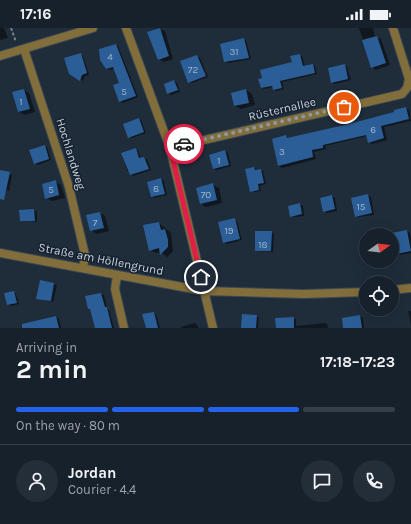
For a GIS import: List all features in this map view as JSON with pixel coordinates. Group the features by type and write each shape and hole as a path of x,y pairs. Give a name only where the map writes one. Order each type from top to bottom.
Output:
{"street":[{"path":"0,56 93,28"},
{"path":"126,28 170,148 213,328"},
{"name":"Rüsternallee","path":"170,148 402,94 407,88 409,78 393,28"},
{"name":"Hochlandweg","path":"22,50 70,187 85,255 83,268"},
{"name":"Straße am Höllengrund","path":"0,252 204,291 303,294 359,292"},
{"path":"117,275 115,290 124,328"},
{"path":"399,289 411,288"}],"path":[{"path":"11,28 22,50"}],"building":[{"path":"160,28 169,56 158,60 147,32"},
{"path":"377,36 386,63 371,68 362,40"},
{"path":"244,38 249,58 224,62 220,44"},
{"path":"116,44 136,96 119,102 113,85 119,83 113,67 106,69 100,60 99,49"},
{"path":"81,53 87,73 82,75 80,81 69,74 64,58"},
{"path":"300,54 303,66 313,64 315,73 280,81 282,88 273,90 272,86 261,88 258,79 262,78 260,70 292,62 290,56"},
{"path":"197,55 206,76 188,83 180,61"},
{"path":"345,64 348,79 331,83 328,68"},
{"path":"174,80 178,90 167,94 164,84"},
{"path":"24,89 30,109 18,112 12,92"},
{"path":"246,89 249,103 234,106 231,93"},
{"path":"406,107 409,119 381,126 384,138 368,143 366,135 323,145 323,148 312,150 313,157 278,166 272,139 286,135 287,138 349,124 394,112 394,110"},
{"path":"139,118 144,132 128,138 123,124"},
{"path":"45,145 49,159 34,164 29,150"},
{"path":"136,148 139,158 144,157 149,169 130,175 121,153"},
{"path":"225,150 229,165 213,169 209,155"},
{"path":"254,167 255,170 261,169 264,183 258,184 259,190 250,192 245,169"},
{"path":"0,170 10,172 4,200 0,199"},
{"path":"161,178 165,194 151,197 147,182"},
{"path":"56,180 59,195 45,199 42,184"},
{"path":"213,183 217,200 200,204 196,188"},
{"path":"368,194 372,213 355,217 351,198"},
{"path":"332,195 335,209 323,212 320,198"},
{"path":"300,203 302,214 290,217 288,206"},
{"path":"34,209 35,221 20,221 19,210"},
{"path":"100,212 104,228 90,231 86,215"},
{"path":"235,218 240,239 223,243 218,222"},
{"path":"159,222 161,230 165,229 168,240 168,247 160,255 159,248 149,251 143,225"},
{"path":"407,230 411,251 399,254 399,232"},
{"path":"255,231 272,231 271,251 255,251"},
{"path":"40,280 54,283 51,301 36,299"},
{"path":"14,291 17,303 7,305 4,293"},
{"path":"101,293 105,307 107,307 112,328 95,328 90,309 88,309 85,296"},
{"path":"154,312 158,328 146,328 142,314"},
{"path":"242,314 257,315 256,328 241,328"},
{"path":"359,315 362,328 343,328 342,318"},
{"path":"56,316 59,328 22,328 22,324"},
{"path":"294,317 294,328 276,328 275,318"}],"way so far":[{"path":"184,144 344,107"}],"route":[{"path":"184,144 170,148 201,277"}]}
